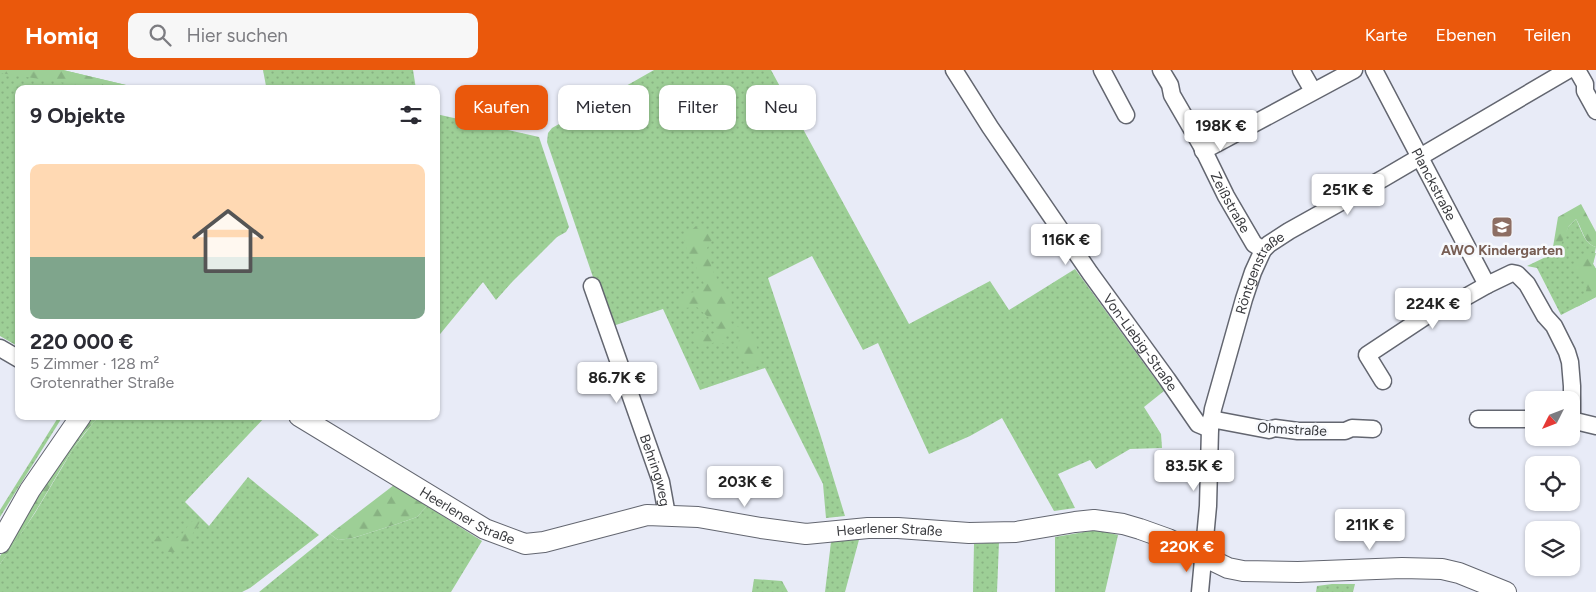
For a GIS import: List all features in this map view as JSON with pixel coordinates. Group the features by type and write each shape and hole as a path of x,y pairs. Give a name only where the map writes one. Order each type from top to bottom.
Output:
{"main road":[{"path":"0,543 30,490 78,420"},
{"name":"Heerlener Straße","path":"306,420 485,529 525,544 538,543 648,515 698,517 806,534 868,528 969,533 1016,532 1094,520 1123,524 1168,538 1228,568 1244,571 1298,572 1402,568 1442,569 1459,573 1506,592"}],"street":[{"name":"Von-Liebig-Straße","path":"954,70 990,127 1090,273 1198,424 1210,424"},
{"path":"1102,70 1126,115"},
{"name":"Zeißstraße","path":"1161,70 1170,86 1172,95 1226,196 1254,244 1264,250"},
{"path":"1301,70 1312,91"},
{"path":"1203,151 1354,70"},
{"name":"Planckstraße","path":"1374,70 1487,285"},
{"name":"Röntgenstraße","path":"1210,424 1223,366 1244,299 1253,272 1269,244 1288,231 1419,158 1568,70"},
{"path":"1577,70 1585,84 1585,91 1596,111"},
{"path":"1384,381 1367,355 1438,308 1448,307 1512,273 1517,274 1527,284 1545,316 1554,326 1570,362 1570,391"},
{"name":"Behringweg","path":"592,286 661,482 667,515"},
{"path":"0,348 15,357"},
{"path":"1478,419 1525,419"},
{"path":"1580,422 1596,426"},
{"name":"Ohmstraße","path":"1210,424 1269,430 1276,428 1305,431 1345,431 1352,428 1373,429"},
{"path":"1200,592 1210,483 1210,424"}],"green space":[{"path":"0,70 63,70 126,85 15,85 15,345 0,336"},
{"path":"0,70 63,70 126,85 80,85 0,73"},
{"path":"263,70 413,70 415,85 266,85"},
{"path":"654,70 771,70 779,85 746,85 746,130 804,130 909,324 990,281 1009,310 1075,269 1164,391 1144,407 1161,434 1162,448 1130,449 1096,469 1090,460 1058,474 1075,508 1054,511 1002,418 970,436 929,454 878,343 863,350 812,256 768,278 845,516 826,518 823,484 765,368 700,390 663,309 610,327 547,142 548,133 558,125 558,130 649,130 649,85 628,85"},
{"path":"440,115 455,118 455,130 508,130 539,137 569,227 496,300 483,282 440,334"},
{"path":"1581,204 1596,232 1596,247 1586,239 1576,219 1569,226 1558,251 1552,253 1558,217"},
{"path":"1576,219 1583,235 1589,243 1596,247 1593,264 1596,269 1596,297 1561,315 1537,268 1527,266 1554,253 1569,226"},
{"path":"696,226 702,227 714,237 707,248 711,265 715,275 731,297 730,316 732,324 747,331 754,338 761,361 754,367 749,367 740,357 737,345 741,337 738,331 734,329 726,335 726,342 719,345 715,342 700,349 693,341 693,334 698,331 712,334 717,331 718,326 697,307 684,308 679,301 682,294 701,291 705,287 687,249 684,237"},
{"path":"1596,253 1593,264 1596,269 1596,297 1577,307 1584,298 1588,284 1574,264 1585,254"},
{"path":"56,420 61,420 0,517 0,510"},
{"path":"88,420 96,420 83,435 62,466 33,515 0,564 0,556 24,520 27,509"},
{"path":"96,420 262,420 185,502 209,526 248,477 319,535 250,588 242,592 0,592 0,564 35,513 73,449"},
{"path":"394,485 427,506 417,517 353,538 338,540 330,534"},
{"path":"427,506 482,541 451,592 259,592 330,534 338,540 353,538 417,517"},
{"path":"197,519 201,520 183,550 167,552 154,541 159,535 173,540 178,538"},
{"path":"1096,530 1118,535 1105,592 1055,592 1055,537"},
{"path":"860,536 845,592 825,592 831,542"},
{"path":"999,542 997,592 973,592 974,544"},
{"path":"754,579 782,581 788,592 752,592"},
{"path":"1355,584 1353,592 1316,592 1317,586"}],"place":[{"name":"AWO Kindergarten","path":"1502,227"}]}
